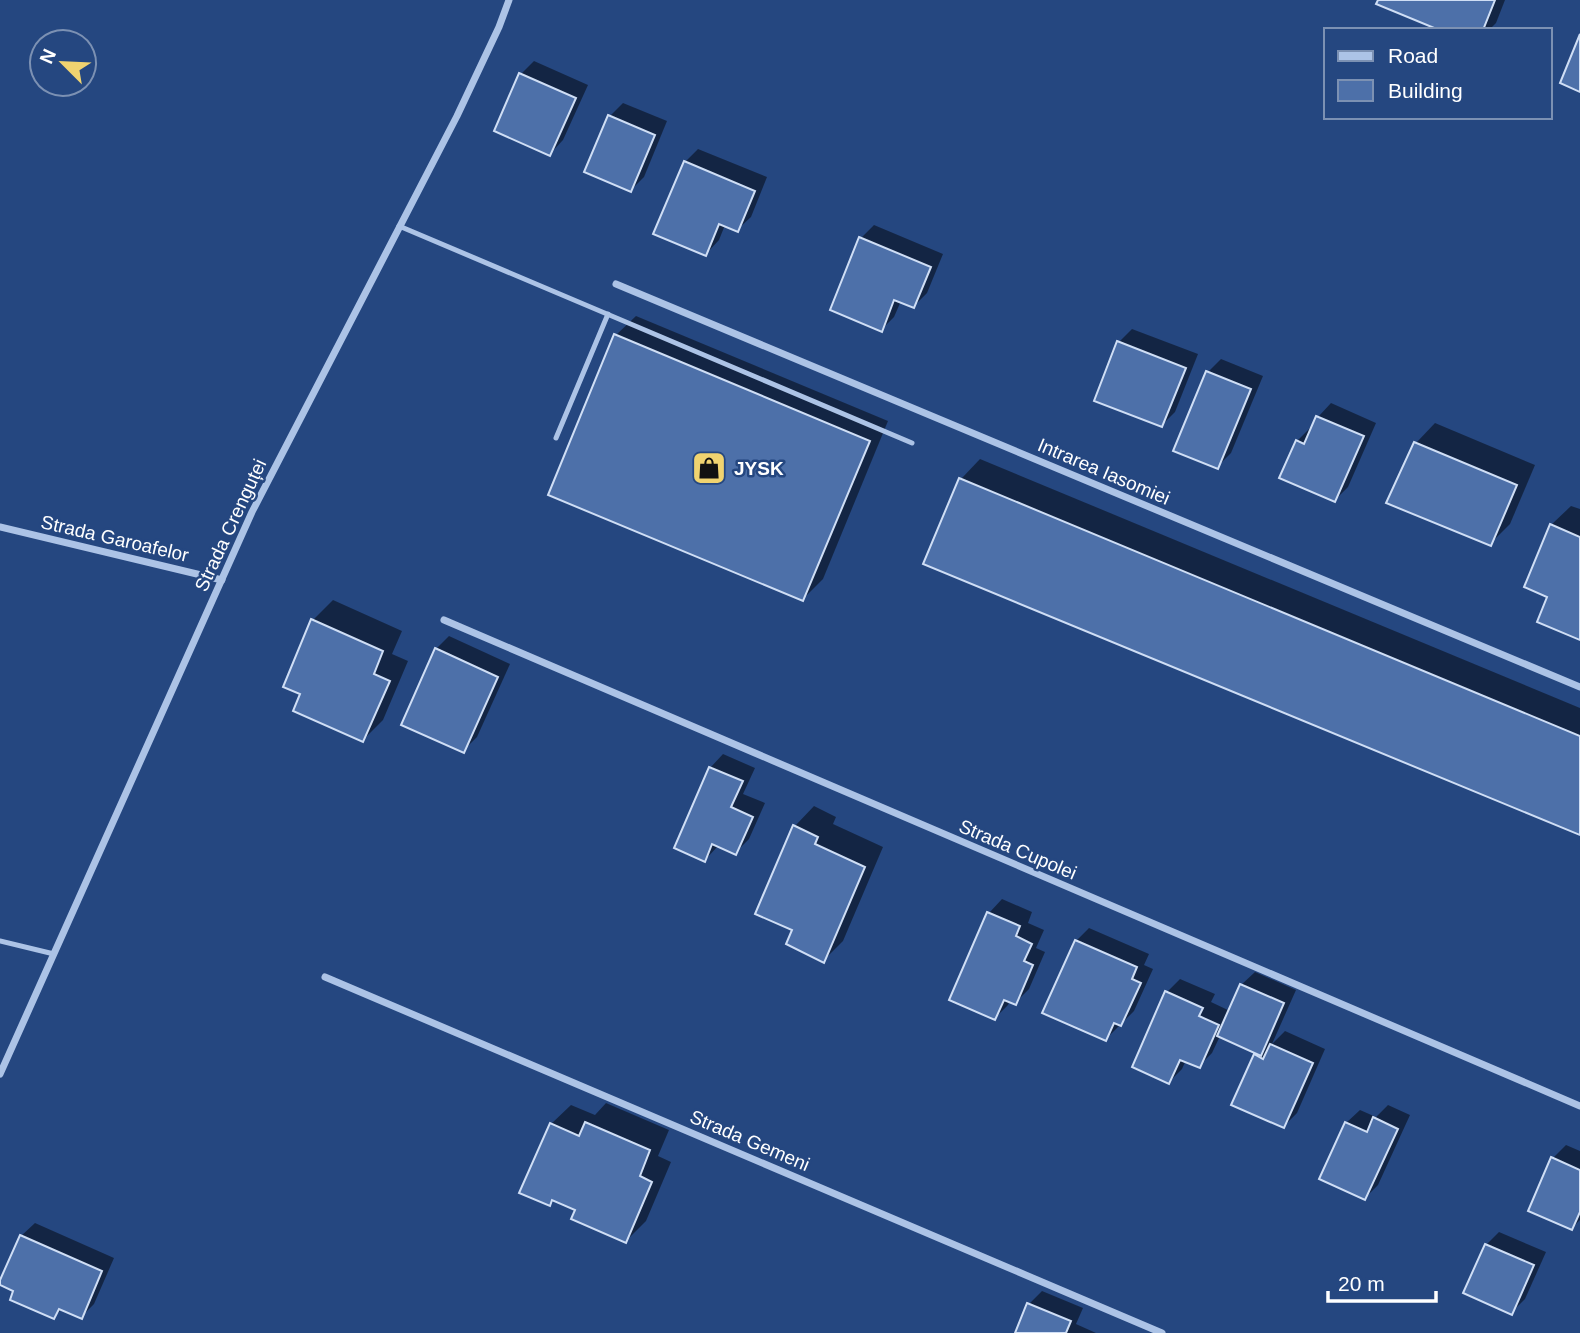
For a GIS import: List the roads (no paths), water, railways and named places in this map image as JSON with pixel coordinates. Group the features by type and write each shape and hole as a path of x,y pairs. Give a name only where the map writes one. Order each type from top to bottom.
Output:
{"street":[{"name":"Strada Crenguței","path":"0,1074 252,512 457,116 509,0"},
{"name":"Intrarea Iasomiei","path":"616,284 1580,687"},
{"name":"Strada Garoafelor","path":"0,527 222,580"},
{"name":"Strada Cupolei","path":"443,620 1580,1107"},
{"name":"Strada Gemeni","path":"325,977 1162,1333"}],"lane":[{"path":"399,226 912,443"},
{"path":"556,438 608,314"},
{"path":"0,941 54,954"}],"place":[{"name":"JYSK","path":"709,468"}]}
